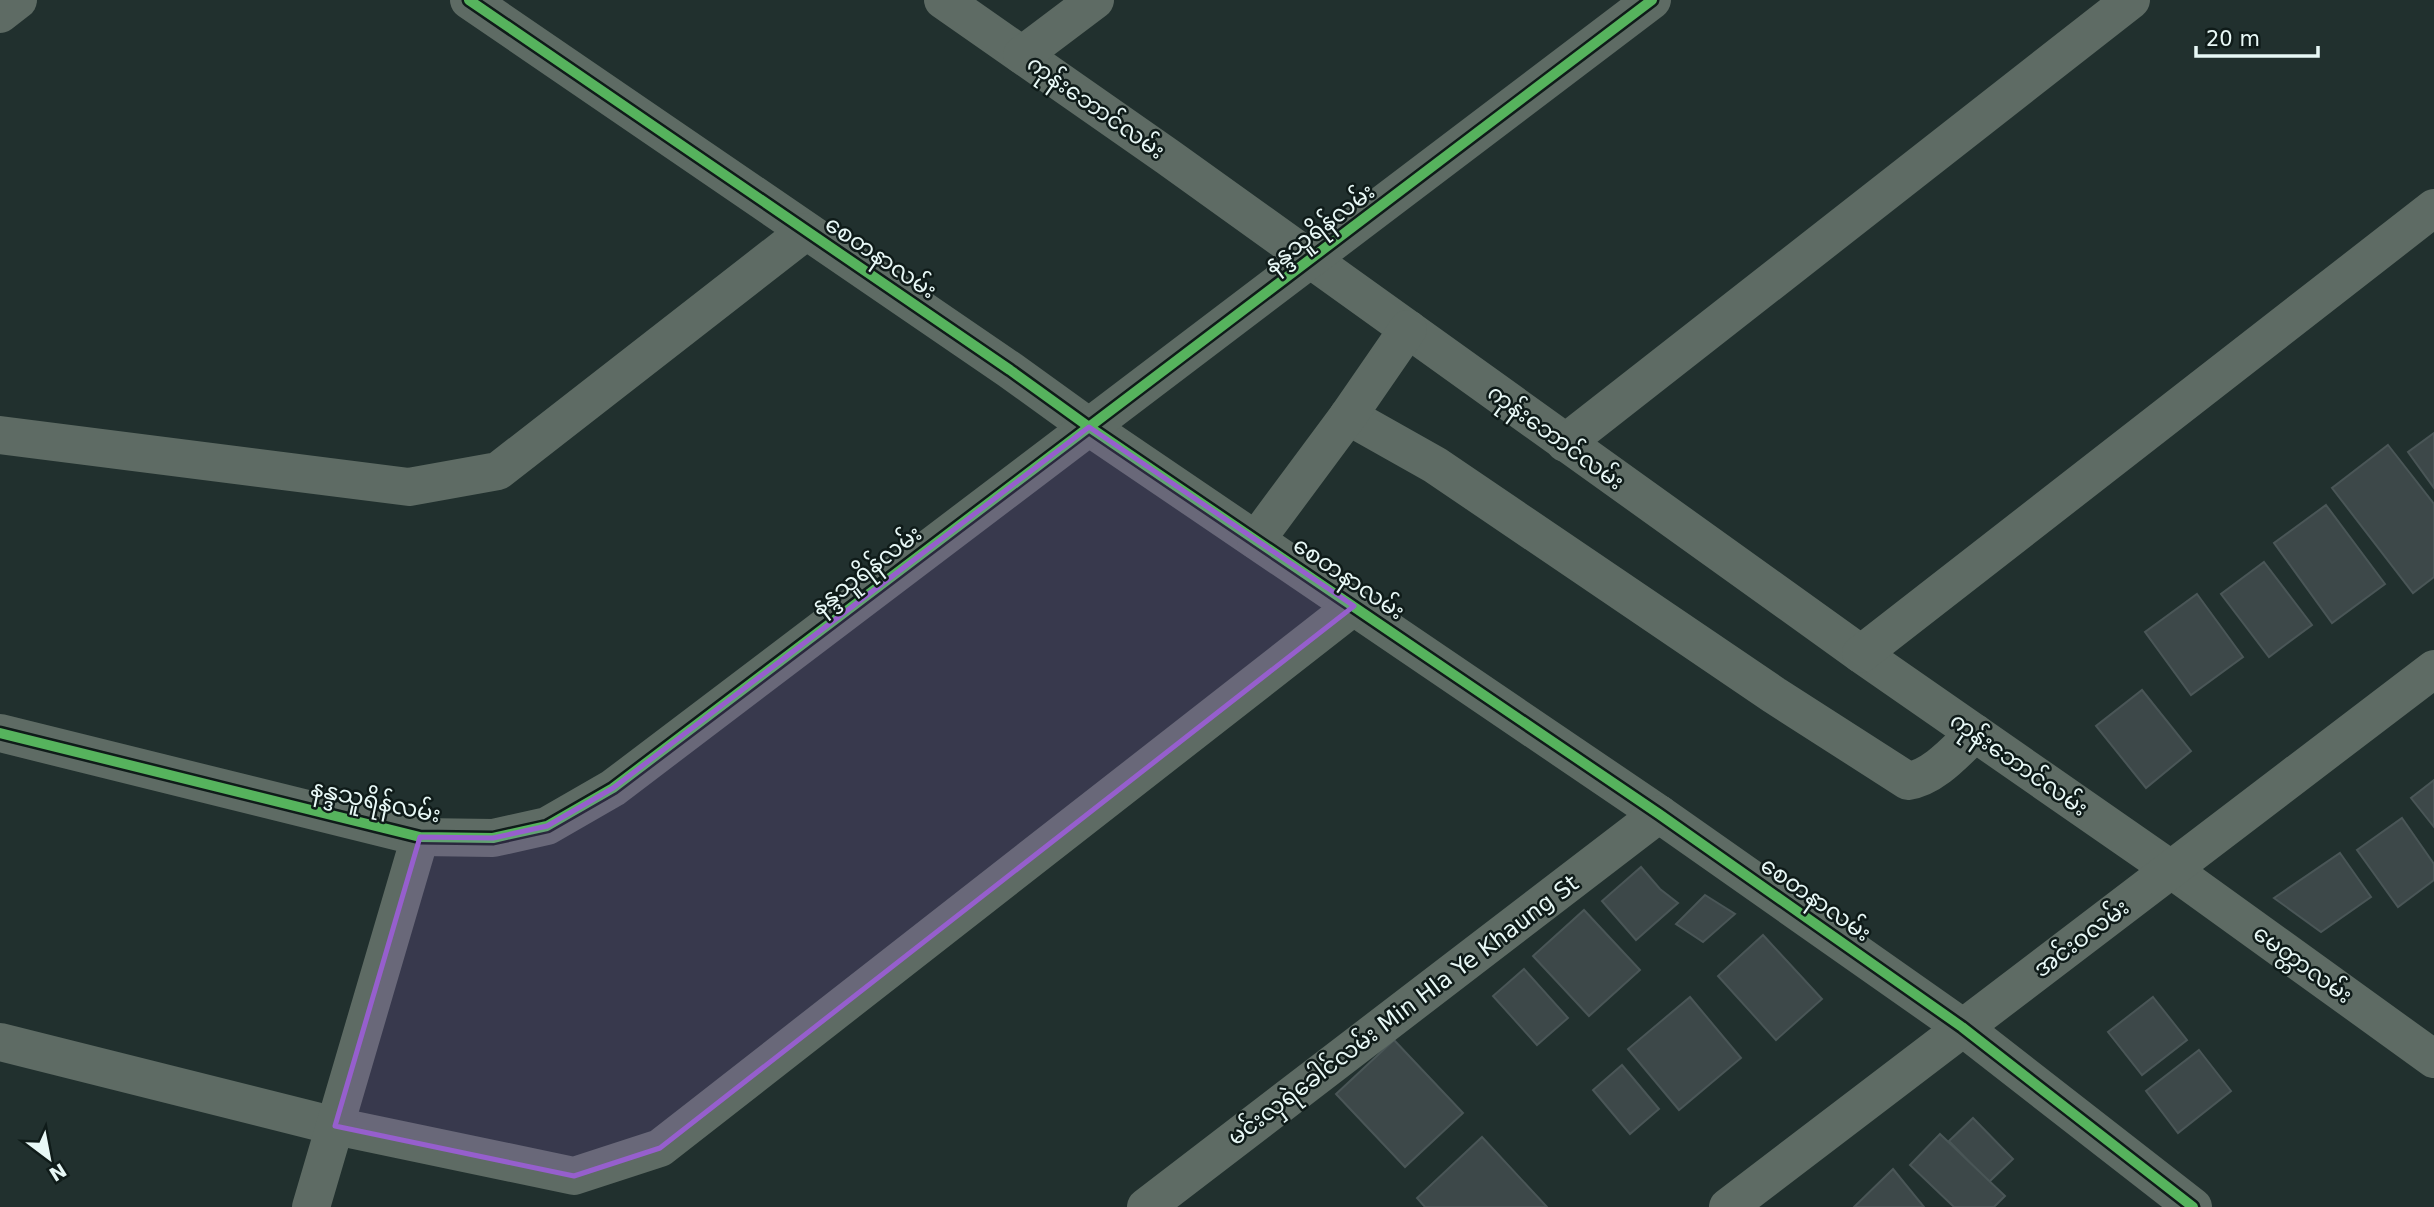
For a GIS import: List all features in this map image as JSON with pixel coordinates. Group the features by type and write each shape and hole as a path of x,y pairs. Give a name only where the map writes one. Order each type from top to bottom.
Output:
{"street":[{"path":"0,13 19,0"},
{"name":"စေတနာလမ်း","path":"469,0 805,232 1010,369 1089,427 1659,814 1962,1027 2193,1207"},
{"name":"ကုန်းဘောင်လမ်း","path":"943,0 1312,260 1861,654 2172,870"},
{"path":"1022,55 1095,0"},
{"name":"နန္ဒသူရိန်လမ်း","path":"0,733 420,837 493,838 547,826 613,788 1652,0"},
{"path":"1565,443 2132,0"},
{"path":"1861,654 2434,208"},
{"path":"0,435 409,487 498,471 805,232"},
{"path":"1256,540 1348,416 1408,329"},
{"path":"1348,416 1435,465 1774,695 1908,781 1920,779 1943,763 1975,733"},
{"path":"0,1042 335,1126 575,1176 660,1147 1354,606"},
{"name":"အင်းဝလမ်း","path":"1728,1207 2434,669"},
{"name":"မင်းလှရဲခေါင်လမ်း Min Hla Ye Khaung St","path":"1146,1207 1659,814"},
{"path":"311,1207 420,837"},
{"name":"မေတ္တာလမ်း","path":"2172,870 2434,1059"}],"highlighted area":[{"path":"1089,427 1354,606 660,1148 574,1176 335,1126 420,837 493,838 547,826 613,788"}],"building":[{"path":"2434,433 2434,488 2408,452"},
{"path":"2388,445 2434,504 2434,577 2413,593 2332,488"},
{"path":"2326,505 2385,584 2332,623 2274,543"},
{"path":"2264,562 2312,625 2269,657 2221,594"},
{"path":"2197,594 2243,657 2191,695 2145,632"},
{"path":"2142,690 2191,751 2146,788 2096,726"},
{"path":"2434,780 2434,827 2411,798"},
{"path":"2402,818 2434,864 2434,880 2398,907 2357,850"},
{"path":"2340,853 2371,897 2321,932 2274,898"},
{"path":"1641,867 1660,889 1678,903 1636,940 1602,901"},
{"path":"1705,895 1735,914 1703,942 1676,924"},
{"path":"1584,910 1640,970 1589,1016 1533,956"},
{"path":"1763,935 1822,999 1776,1040 1718,976"},
{"path":"1524,969 1568,1018 1537,1045 1493,996"},
{"path":"1690,997 1741,1058 1679,1110 1628,1049"},
{"path":"2153,997 2187,1040 2142,1075 2108,1032"},
{"path":"1394,1040 1463,1113 1405,1167 1336,1094"},
{"path":"2199,1050 2231,1091 2178,1133 2146,1091"},
{"path":"1622,1065 1659,1109 1630,1134 1593,1090"},
{"path":"1973,1118 2013,1159 1989,1182 1949,1141"},
{"path":"1940,1134 2005,1196 1994,1207 1954,1207 1910,1165"},
{"path":"1482,1137 1547,1207 1425,1207 1417,1198"},
{"path":"1893,1169 1924,1207 1854,1207"}],"cycle path":[{"path":"469,0 1010,370 1089,427 1659,814 1962,1027 2193,1207"},
{"path":"0,733 420,837 493,838 547,826 613,788 1652,0"}]}
